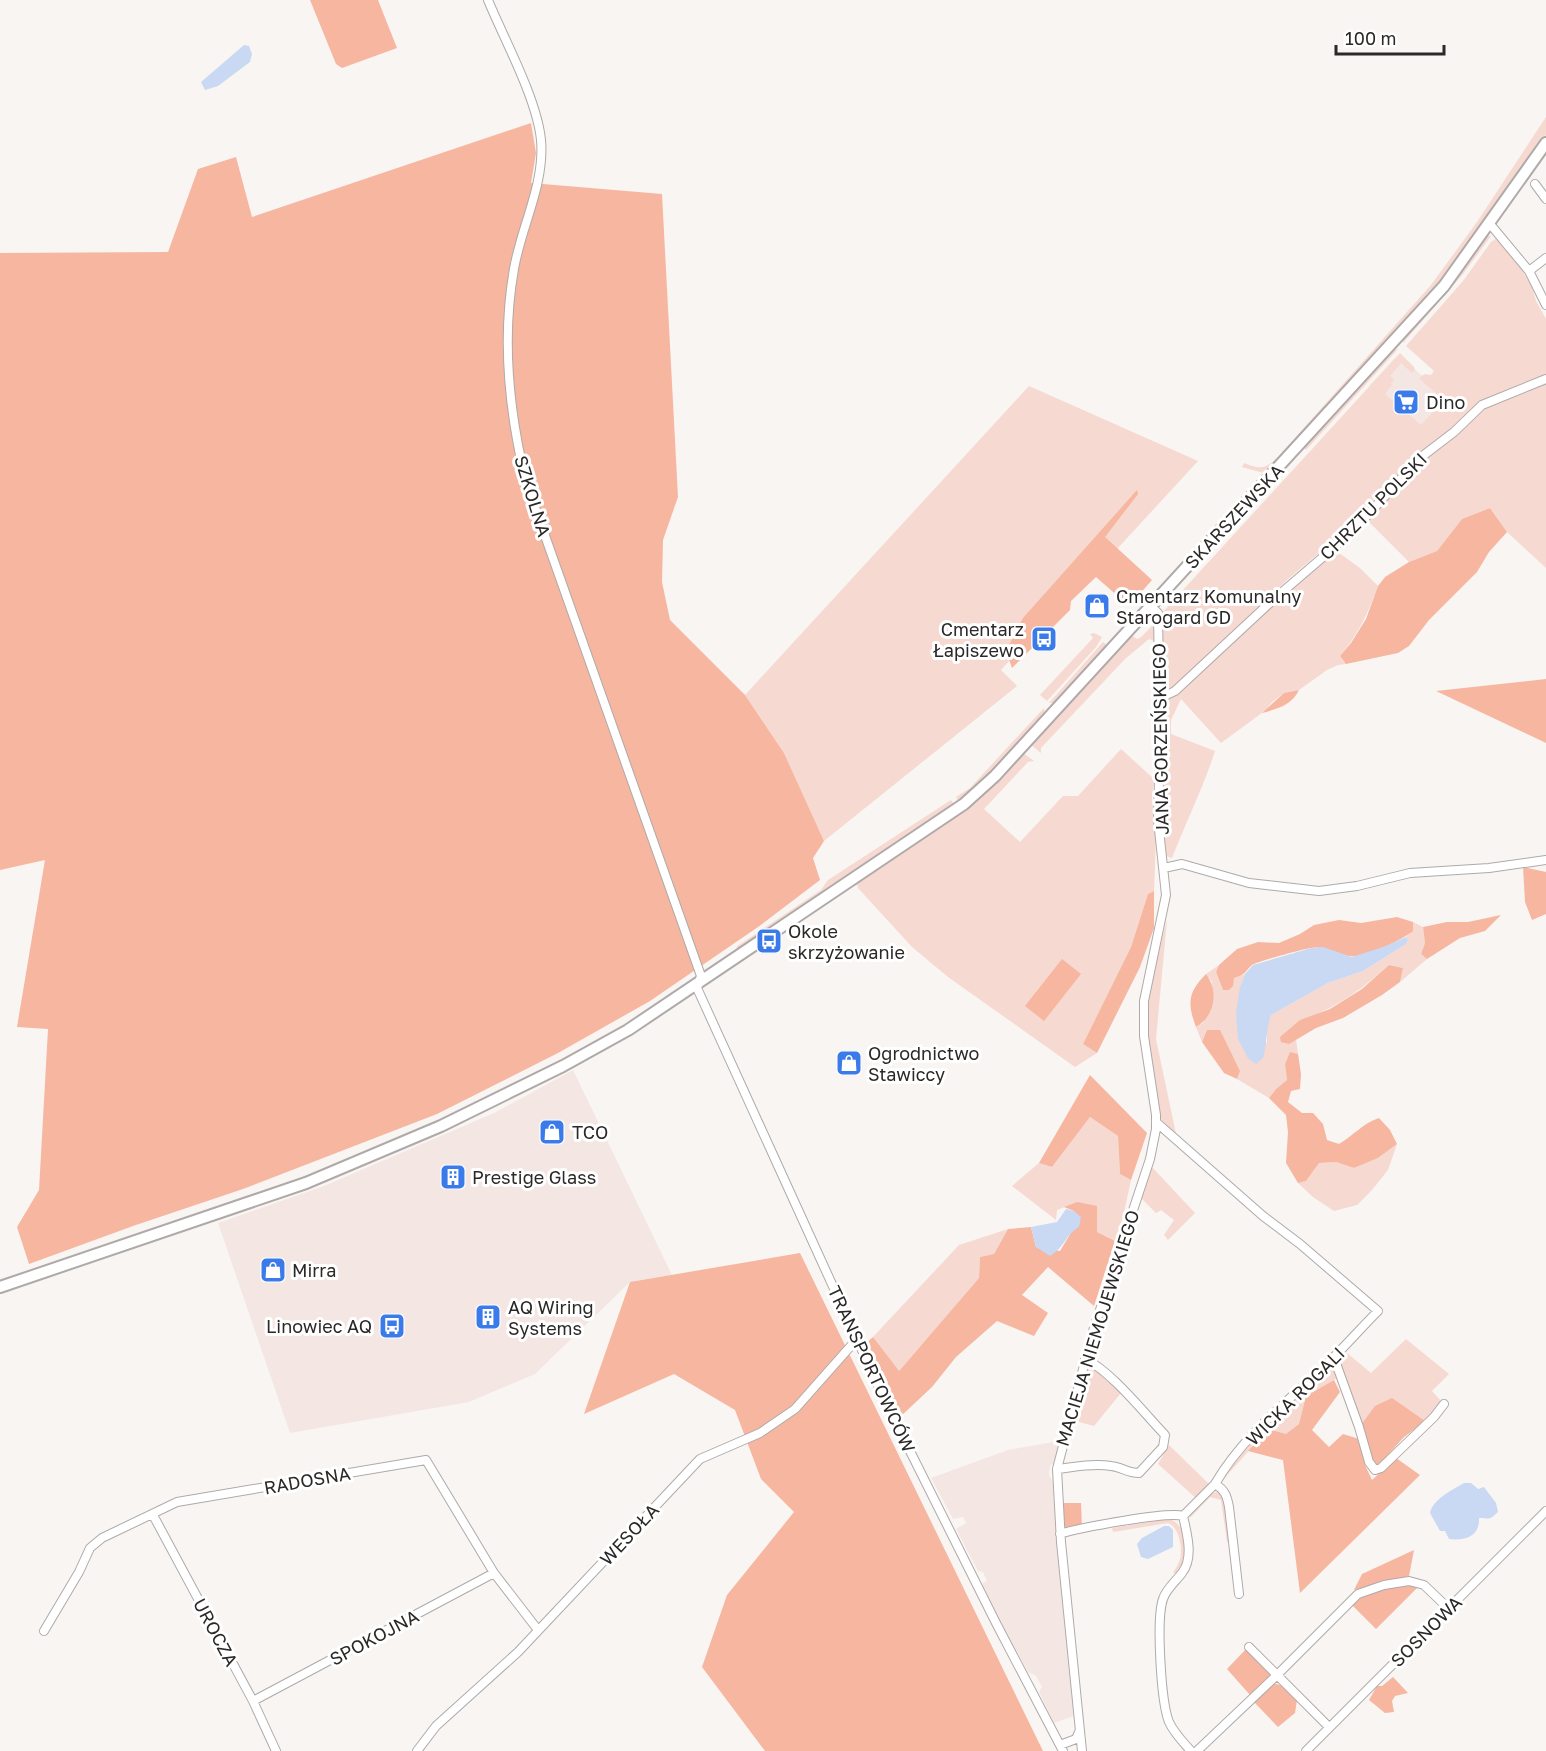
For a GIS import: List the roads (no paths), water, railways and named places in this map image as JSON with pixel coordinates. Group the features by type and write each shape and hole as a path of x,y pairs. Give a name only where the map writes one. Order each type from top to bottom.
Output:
{"main road":[{"name":"SKARSZEWSKA","path":"0,1287 306,1183 441,1126 599,1047 628,1030 964,804 988,783 1437,294 1490,224 1546,143"}],"street":[{"name":"SZKOLNA","path":"488,0 531,101 541,141 537,181 514,269 508,327 510,401 518,451 534,505 700,981"},
{"path":"1535,184 1546,199"},
{"path":"1490,224 1529,271 1546,305"},
{"path":"1529,271 1546,258"},
{"name":"CHRZTU POLSKI","path":"1158,699 1175,690 1337,545 1364,519 1419,458 1454,432 1482,405 1546,379"},
{"name":"JANA GORZEŃSKIEGO","path":"1151,606 1158,613 1158,820 1166,895 1144,1001 1143,1017 1156,1122"},
{"path":"1164,868 1182,864 1249,883 1319,891 1357,886 1410,873 1489,868 1546,860"},
{"name":"TRANSPORTOWCÓW","path":"700,981 696,988 915,1464 1062,1748"},
{"name":"WICKA ROGALI","path":"1156,1122 1263,1216 1300,1244 1378,1311 1332,1359 1266,1420 1215,1484 1183,1516"},
{"name":"MACIEJA NIEMOJEWSKIEGO","path":"1082,1751 1060,1534 1057,1469 1085,1359 1150,1160 1156,1122"},
{"name":"WESOŁA","path":"417,1751 436,1726 518,1652 700,1460 760,1433 795,1409 857,1339"},
{"path":"1057,1469 1096,1464 1115,1466 1130,1473 1139,1473 1163,1446 1165,1435 1107,1376 1085,1359"},
{"path":"1332,1359 1337,1366 1359,1427 1369,1462 1375,1470 1381,1468 1434,1418 1444,1404"},
{"name":"RADOSNA","path":"44,1631 79,1572 90,1548 102,1538 177,1502 426,1460 494,1573 538,1630"},
{"path":"1215,1484 1222,1488 1228,1499 1239,1594"},
{"name":"SOSNOWA","path":"1306,1751 1546,1511"},
{"path":"1060,1534 1145,1518 1177,1514 1183,1516 1189,1548 1188,1562 1183,1572 1164,1595 1160,1608 1159,1635 1164,1698 1169,1721 1191,1751"},
{"name":"UROCZA","path":"153,1515 253,1701 276,1751"},
{"name":"SPOKOJNA","path":"253,1701 494,1573"},
{"path":"1197,1751 1276,1676 1358,1593 1384,1585 1409,1581 1424,1585 1449,1609"},
{"path":"1249,1647 1329,1727"},
{"path":"1062,1748 1076,1739 1080,1731"}],"water":[{"path":"244,45 249,46 252,54 250,62 218,86 205,90 201,82"},
{"path":"1406,937 1408,940 1406,944 1363,971 1328,983 1271,1015 1263,1058 1256,1064 1248,1058 1238,1039 1236,1013 1240,987 1245,974 1253,965 1311,948 1323,947 1352,957"},
{"path":"1066,1209 1074,1211 1081,1217 1079,1227 1050,1256 1036,1247 1031,1227 1057,1222"},
{"path":"1464,1483 1471,1483 1478,1489 1484,1487 1496,1503 1498,1512 1491,1518 1479,1518 1477,1529 1471,1536 1449,1539 1445,1531 1440,1531 1430,1513 1439,1499"},
{"path":"1164,1526 1169,1526 1173,1530 1173,1547 1148,1559 1141,1557 1137,1544 1142,1538"}],"place":[{"name":"Dino","path":"1406,402"},
{"name":"Cmentarz Komunalny Starogard GD","path":"1097,606"},
{"name":"Cmentarz Łapiszewo","path":"1044,639"},
{"name":"Okole skrzyżowanie","path":"769,941"},
{"name":"Ogrodnictwo Stawiccy","path":"849,1063"},
{"name":"TCO","path":"552,1132"},
{"name":"Prestige Glass","path":"453,1177"},
{"name":"Mirra","path":"273,1270"},
{"name":"AQ Wiring Systems","path":"488,1317"},
{"name":"Linowiec AQ","path":"392,1326"}]}
